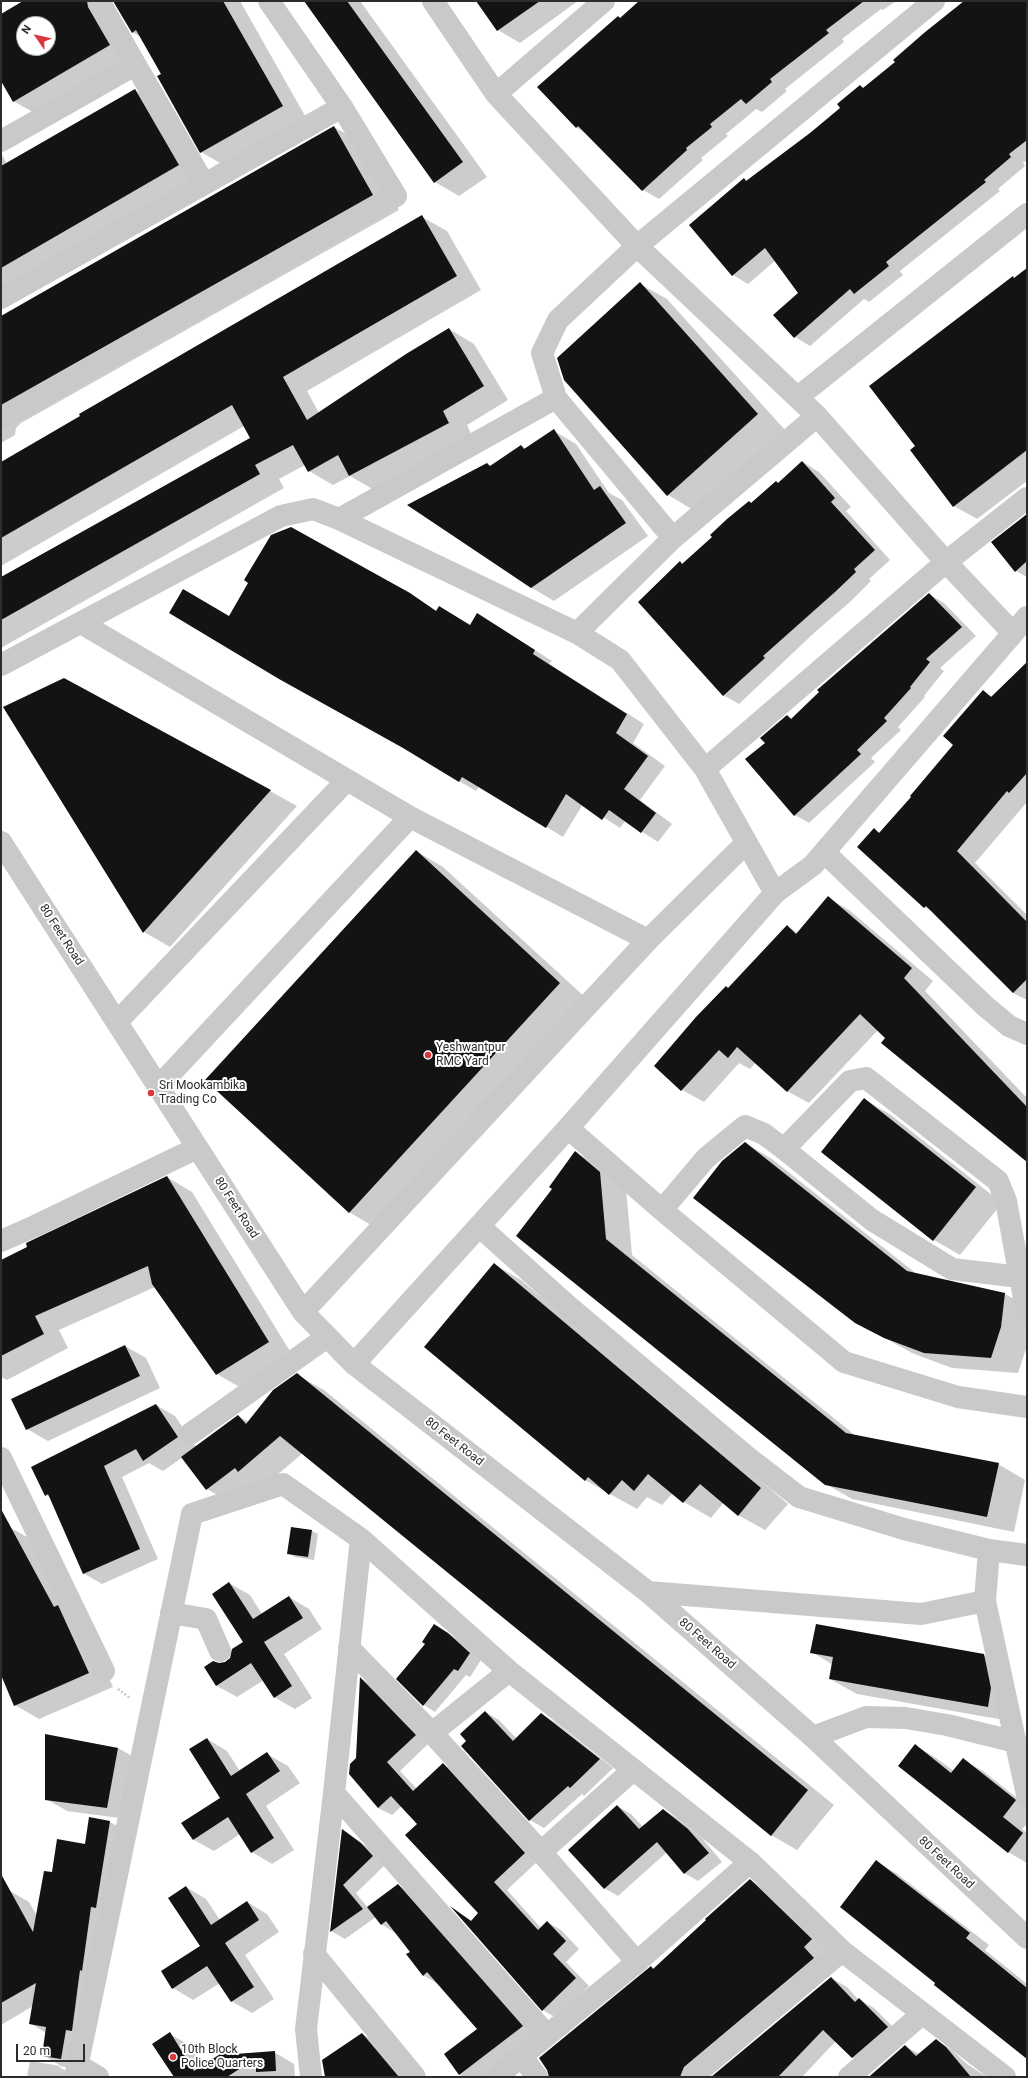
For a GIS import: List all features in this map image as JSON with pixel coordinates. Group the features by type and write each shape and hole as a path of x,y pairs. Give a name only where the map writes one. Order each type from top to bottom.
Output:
{"street":[{"path":"98,1 204,184"},
{"path":"1,419 396,196 342,107 269,1"},
{"path":"433,1 496,94 637,246 817,416 946,562 1012,632"},
{"path":"496,94 604,1"},
{"path":"673,538 556,398 542,353 558,320 637,246 934,1"},
{"path":"1,140 136,65"},
{"path":"1,298 342,107"},
{"path":"798,397 1027,214"},
{"path":"339,519 556,398"},
{"path":"577,633 673,538 817,416"},
{"path":"705,769 946,562 1027,498"},
{"path":"1,665 281,516 313,509 339,519 577,633 620,660 705,769 775,893"},
{"path":"354,1364 568,1128 775,893 813,865 1012,632 1027,617"},
{"path":"81,623 410,817 648,940"},
{"path":"117,1022 347,780"},
{"path":"158,1087 410,817"},
{"name":"80 Feet Road","path":"1,842 303,1312 354,1364 648,1592 813,1737 1027,1938"},
{"path":"303,1312 648,940 746,844"},
{"path":"824,852 985,1006 1009,1026 1027,1034"},
{"path":"784,1149 850,1081 866,1078 998,1182 1006,1202 1027,1313"},
{"path":"662,1210 706,1158 746,1126 764,1134 872,1220 952,1269 1020,1277"},
{"path":"568,1128 662,1210 844,1362 958,1397 1027,1407"},
{"path":"1,1241 197,1148"},
{"path":"479,1226 580,1316 746,1456 799,1497 904,1529 989,1550 1027,1554"},
{"path":"190,1434 327,1337"},
{"path":"1,1458 104,1671"},
{"path":"98,2077 77,2071 192,1514 284,1484 361,1539 509,1671 750,1862 842,1951 1005,2077"},
{"path":"311,2077 306,2029 334,1793 361,1539"},
{"path":"989,1550 985,1601 1027,1796"},
{"path":"648,1592 921,1614 985,1601"},
{"path":"171,1613 206,1619 220,1651"},
{"path":"349,1648 432,1733 541,1852 637,1962"},
{"path":"432,1733 509,1671"},
{"path":"813,1737 866,1717 899,1718 947,1724 1016,1742"},
{"path":"541,1852 633,1770"},
{"path":"334,1793 547,2035"},
{"path":"496,2077 637,1962 750,1862"},
{"path":"692,2077 842,1951"},
{"path":"314,1954 415,2077"},
{"path":"849,2077 922,2014"},
{"path":"521,2056 537,2077"}],"path":[{"path":"104,1671 115,1686 123,1693 136,1702 152,1705"}],"building":[{"path":"23,1 87,1 88,7 110,45 13,102 1,81 1,14"},
{"path":"113,1 223,1 283,106 200,153 157,76 161,74 136,30 132,33"},
{"path":"304,1 347,1 463,162 434,183"},
{"path":"476,1 540,1 497,31"},
{"path":"639,1 864,1 826,30 829,33 770,79 772,82 746,104 741,99 710,124 712,127 686,148 687,150 642,191 578,126 576,128 537,87 618,16 620,18"},
{"path":"964,1 1027,1 1027,140 1009,154 1011,157 984,180 986,182 886,262 889,266 854,294 850,289 794,338 773,315 798,293 765,248 732,276 689,225 744,178 746,181 810,133 840,108 837,104 860,85 863,88 895,62 893,60 924,33"},
{"path":"135,89 179,165 1,268 1,166"},
{"path":"334,126 373,195 1,405 1,316"},
{"path":"422,215 457,276 283,377 307,420 406,354 449,328 484,386 443,411 449,423 349,476 338,455 308,472 293,445 255,465 260,474 1,620 1,577 250,438 232,405 1,538 1,462 80,416 79,414"},
{"path":"1027,268 1027,450 953,507 910,450 915,446 869,386 1013,276 1014,278"},
{"path":"640,282 758,414 667,496 564,380 557,358"},
{"path":"554,429 594,490 600,486 626,523 531,588 407,505 487,463 490,466 521,445 524,449"},
{"path":"802,461 835,498 831,502 875,550 854,569 856,572 763,656 765,658 723,696 638,602 680,561 682,564 712,537 710,535 727,519 749,501 751,503 776,481 778,483"},
{"path":"1027,514 1027,561 1015,572 991,542"},
{"path":"291,527 410,593 436,611 439,606 470,625 477,613 535,650 533,654 627,714 616,733 648,756 624,789 656,813 641,833 609,810 602,820 566,794 546,828 462,777 459,782 403,748 279,679 169,613 183,589 229,616 248,583 244,580 271,535"},
{"path":"929,593 962,627 926,659 930,662 910,687 911,688 884,718 887,721 857,750 861,754 794,816 745,759 765,743 760,738 787,715 791,719 819,692 817,690"},
{"path":"1027,662 1027,773 1009,793 1007,791 957,851 1027,922 1027,979 1013,993 926,906 924,908 857,847 874,828 879,833 911,797 910,796 953,745 943,736 983,690 991,697"},
{"path":"64,678 271,790 143,933 3,707"},
{"path":"416,850 560,983 349,1213 205,1080"},
{"path":"828,896 912,968 904,978 1027,1107 1027,1162 881,1043 885,1038 860,1014 787,1092 737,1047 728,1058 719,1050 681,1091 654,1066 696,1017 726,986 728,988 787,925 796,934"},
{"path":"864,1098 976,1187 933,1241 821,1152"},
{"path":"745,1142 907,1271 1005,1293 1001,1327 991,1358 924,1353 884,1338 855,1323 693,1198 722,1161"},
{"path":"575,1151 600,1172 606,1239 846,1433 999,1463 987,1517 825,1485 516,1236 552,1189 549,1187"},
{"path":"167,1176 269,1342 216,1375 152,1284 148,1266 35,1316 44,1334 1,1356 1,1260 27,1247 26,1243"},
{"path":"494,1263 761,1488 738,1516 700,1484 683,1503 648,1474 634,1491 622,1480 609,1495 588,1477 585,1481 424,1347"},
{"path":"125,1345 140,1376 26,1430 11,1399"},
{"path":"297,1373 808,1790 771,1836 280,1436 238,1472 235,1468 206,1490 181,1457 238,1415 246,1424 273,1390"},
{"path":"156,1404 178,1437 143,1461 136,1449 104,1466 140,1549 83,1574 48,1494 45,1496 31,1467"},
{"path":"1,1509 54,1607 58,1605 89,1673 14,1706 1,1675"},
{"path":"291,1527 312,1530 308,1557 287,1554"},
{"path":"229,1582 253,1619 289,1596 303,1618 264,1642 292,1686 274,1698 251,1663 216,1686 204,1667 213,1661 219,1663 225,1662 230,1658 232,1649 243,1642 212,1594"},
{"path":"434,1624 448,1633 470,1653 458,1671 454,1669 423,1706 396,1679 425,1644 422,1642"},
{"path":"816,1624 984,1654 991,1688 988,1707 829,1679 833,1657 810,1653"},
{"path":"360,1677 416,1735 387,1762 413,1791 443,1763 525,1853 494,1882 538,1930 547,1921 566,1941 553,1954 576,1978 542,2011 450,1906 471,1921 478,1913 405,1835 417,1824 391,1796 378,1808 349,1774 350,1764 356,1758"},
{"path":"485,1711 513,1741 541,1713 600,1759 570,1788 568,1786 529,1821 461,1746 466,1741 460,1734"},
{"path":"45,1734 118,1748 107,1808 45,1800"},
{"path":"207,1738 231,1776 267,1752 280,1771 246,1794 274,1838 251,1853 228,1817 193,1840 181,1823 220,1798 189,1749"},
{"path":"915,1744 951,1773 963,1758 1016,1800 1003,1817 1023,1833 1008,1853 898,1766"},
{"path":"617,1805 639,1829 663,1809 688,1829 709,1853 684,1874 657,1842 604,1889 568,1850"},
{"path":"89,1817 110,1821 96,1908 91,1907 82,1971 80,1970 72,2031 66,2030 61,2059 42,2056 46,2027 29,2024 36,1983 1,2003 1,1874 33,1932 44,1871 52,1872 57,1839 85,1844"},
{"path":"342,1829 361,1843 373,1856 343,1885 363,1909 330,1932"},
{"path":"876,1860 970,1933 966,1938 1027,1988 1027,2059 934,1985 935,1983 840,1907"},
{"path":"750,1879 812,1939 804,1947 814,1958 684,2067 680,2077 549,2077 547,2070 539,2058 651,1966 653,1969 706,1920 705,1919"},
{"path":"398,1884 523,2026 459,2075 444,2054 477,2029 427,1972 423,1976 406,1954 410,1952 386,1921 381,1925 367,1907"},
{"path":"186,1886 211,1925 247,1901 259,1920 225,1943 254,1987 231,2002 207,1966 172,1989 161,1971 200,1946 168,1898"},
{"path":"831,1977 855,2002 859,1998 888,2027 852,2058 823,2030 778,2077 711,2077"},
{"name":"10th Block Police Quarters","path":"170,2032 194,2071 231,2047 235,2054 275,2051 276,2071 256,2072 256,2058 227,2077 174,2077 152,2044"},
{"path":"362,2033 399,2077 325,2077 322,2060"},
{"path":"936,2039 946,2047 971,2077 870,2076 905,2045 916,2056"}],"place":[{"name":"Yeshwantpur RMC Yard","path":"428,1055"},
{"name":"Sri Mookambika Trading Co","path":"151,1093"},
{"name":"10th Block Police Quarters","path":"173,2057"}]}
